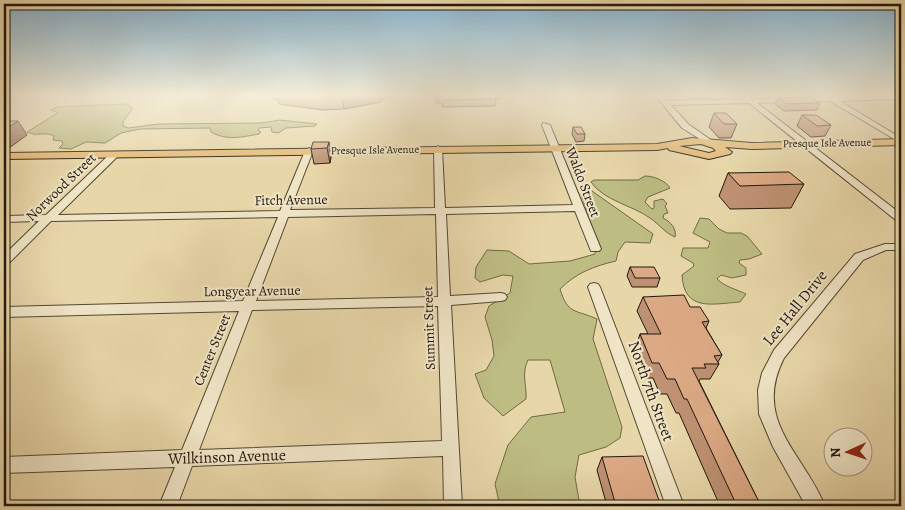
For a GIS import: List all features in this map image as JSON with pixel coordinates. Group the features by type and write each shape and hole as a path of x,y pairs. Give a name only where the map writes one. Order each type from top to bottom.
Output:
{"main road":[{"name":"Presque Isle Avenue","path":"4,156 657,147 689,142 752,146 901,142"},
{"path":"689,142 688,148 698,154"},
{"path":"711,143 721,149 718,155"},
{"name":"Presque Isle Avenue","path":"657,147 709,156 752,146"}],"street":[{"path":"678,119 685,126 711,143"},
{"path":"773,119 901,219"},
{"path":"864,119 901,142"},
{"name":"Waldo Street","path":"546,125 595,250"},
{"path":"685,126 689,142"},
{"name":"Summit Street","path":"438,149 453,506"},
{"name":"Center Street","path":"168,506 309,151"},
{"name":"Norwood Street","path":"4,260 115,154"},
{"name":"Fitch Avenue","path":"4,219 578,208"},
{"name":"Lee Hall Drive","path":"816,506 779,442 768,414 765,390 769,373 779,354 859,257 885,248 901,247"},
{"name":"North 7th Street","path":"594,287 675,506"},
{"name":"Longyear Avenue","path":"4,312 445,301 501,297"},
{"name":"Wilkinson Avenue","path":"4,466 451,448"}],"shaded area":[{"path":"48,119 125,119 123,126 128,128 158,124 261,123 280,120 317,124 315,126 286,128 278,133 272,132 271,127 259,128 258,130 261,132 259,134 235,137 217,135 211,132 210,128 140,129 121,133 105,143 86,142 71,149 59,148 63,144 62,141 53,140 54,136 27,132"},
{"path":"645,176 659,179 670,188 648,197 645,202 652,209 654,208 654,201 663,199 667,204 665,206 668,213 664,214 663,218 672,226 675,231 675,237 643,214 603,194 591,182 594,180 638,180"},
{"path":"592,191 653,234 650,243 625,242 618,252 616,261 586,271 560,289 569,307 597,319 593,339 622,427 620,438 606,447 579,455 575,477 580,506 500,506 495,484 508,445 531,417 565,412 550,360 528,360 525,375 526,399 503,416 484,398 475,374 486,370 494,356 492,340 485,317 489,306 510,293 513,276 503,275 480,282 475,278 476,267 487,250 509,251 529,264 570,261 595,254 597,243 581,194"},
{"path":"700,218 709,219 719,229 727,233 741,233 747,236 762,254 740,260 739,263 746,268 746,275 732,278 721,275 717,279 727,286 746,294 740,302 701,303 688,295 684,287 682,275 694,266 693,263 681,256 683,248 708,248 710,242 693,233"}],"building":[{"path":"719,119 732,119 737,124 724,124"},
{"path":"807,119 822,119 831,125 817,126"},
{"path":"4,121 18,121 4,130"},
{"path":"573,127 581,127 585,134 577,134"},
{"path":"313,142 329,142 327,148 311,149"},
{"path":"789,172 804,184 740,186 728,173"},
{"path":"630,267 654,267 660,278 635,278"},
{"path":"684,295 690,307 700,307 709,321 702,322 722,355 714,356 719,364 704,364 706,368 692,368 761,506 737,506 687,399 684,399 675,379 667,379 659,363 652,363 640,334 661,334 643,297"},
{"path":"643,456 661,506 616,506 602,457"}]}
